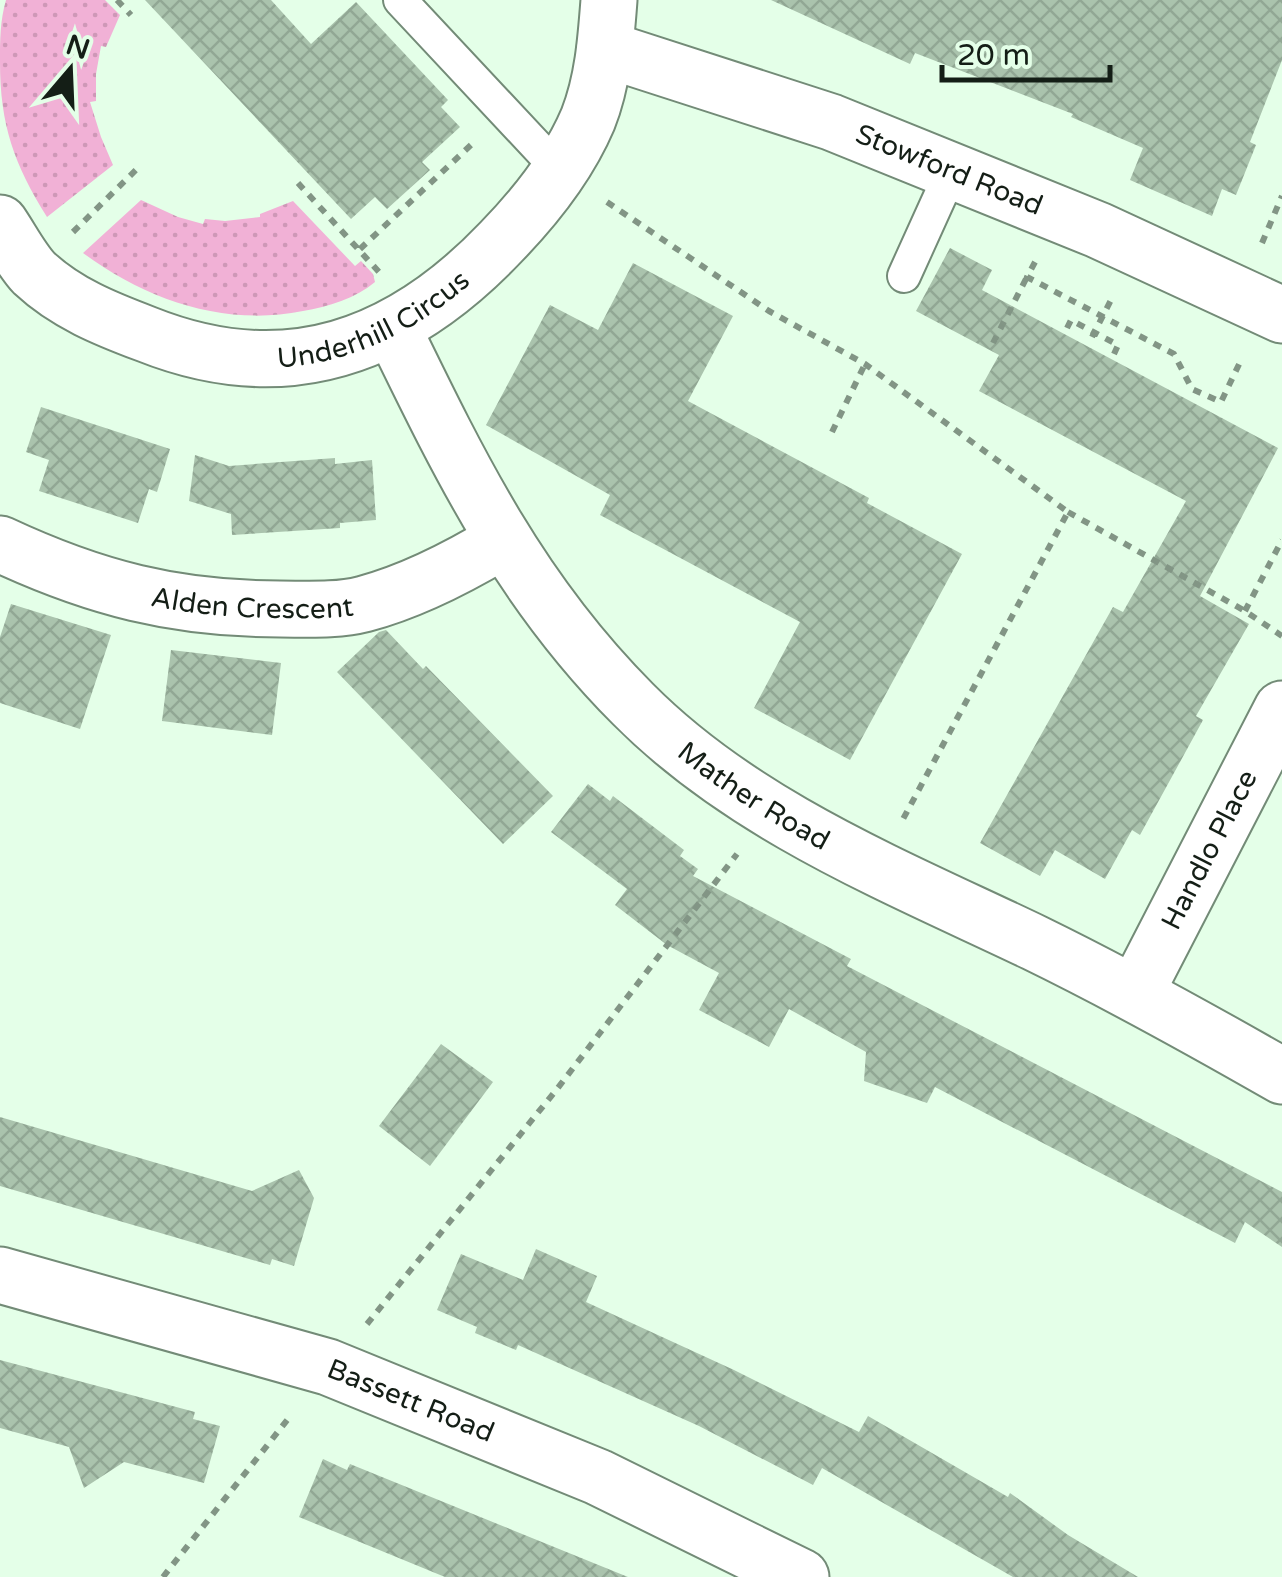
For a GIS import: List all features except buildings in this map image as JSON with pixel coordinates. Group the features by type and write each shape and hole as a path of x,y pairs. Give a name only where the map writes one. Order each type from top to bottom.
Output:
{"street":[{"name":"Stowford Road","path":"607,25 831,122 1058,213 1274,311"},
{"name":"Underhill Circus","path":"0,223 16,287 77,306 182,349 236,358 335,350 392,330 454,286 528,215 560,171 589,116 607,25"},
{"name":"Mather Road","path":"392,330 502,541 549,607 633,704 687,752 803,830 1136,992 1282,1076"},
{"name":"Alden Crescent","path":"0,544 51,568 129,594 216,608 314,609 361,605 403,590 456,569 502,541"},
{"name":"Handlo Place","path":"1136,992 1282,709"},
{"name":"Bassett Road","path":"0,1275 328,1367 598,1477 802,1577"}],"lane":[{"path":"400,0 560,171"},
{"path":"904,276 952,170"}],"path":[{"path":"117,0 132,16"},
{"path":"298,184 360,249 505,112"},
{"path":"16,287 140,165"},
{"path":"560,171 770,311 865,364 1068,512 1245,611 1282,636"},
{"path":"992,342 1058,213"},
{"path":"1028,276 1174,354 1192,388 1221,402 1274,311"},
{"path":"1068,328 1071,320 1118,345 1114,354"},
{"path":"832,432 865,364"},
{"path":"877,868 1068,512"},
{"path":"1245,611 1282,540"},
{"path":"162,1577 328,1367 393,1295 557,1089 728,868 767,807"}],"shaded area":[{"path":"6,0 105,0 120,15 106,47 101,46 96,101 90,102 113,165 47,217 26,179 6,125 0,62"},
{"path":"141,200 203,224 205,219 260,217 293,201 355,266 361,261 375,282 332,304 273,315 244,315 187,306 133,284 83,253"}]}
